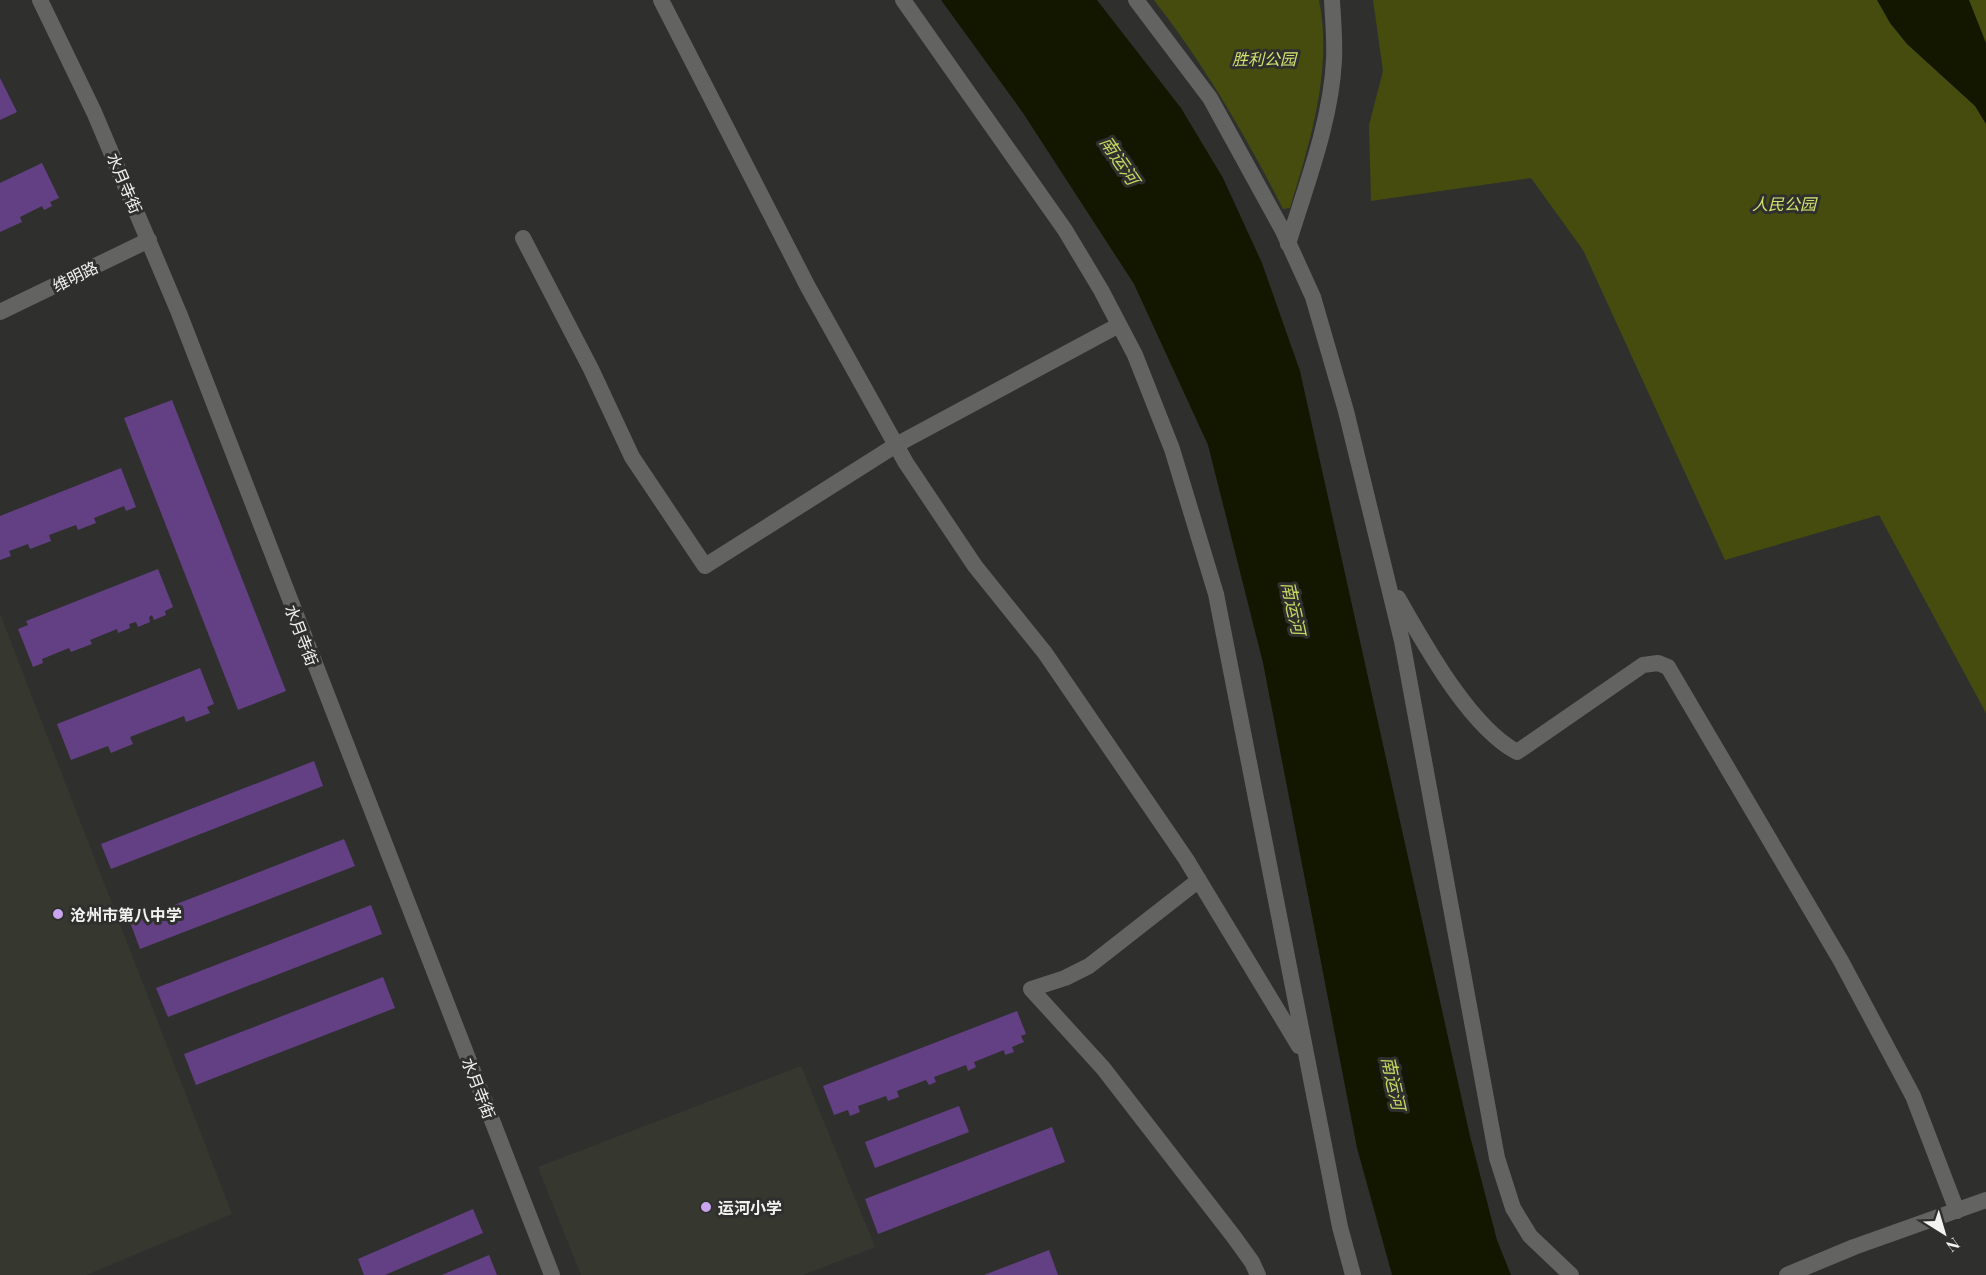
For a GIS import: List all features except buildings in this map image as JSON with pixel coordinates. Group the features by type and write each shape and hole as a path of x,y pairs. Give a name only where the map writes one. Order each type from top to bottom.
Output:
{"street":[{"name":"水月寺街","path":"40,0 94,112 149,240 552,1275"},
{"path":"661,0 808,287 896,445 975,566 1045,653 1199,880 1306,1057"},
{"path":"903,0 1065,230 1135,355 1173,449 1216,594 1340,1227 1353,1275"},
{"path":"1136,0 1210,99 1288,244 1313,297 1346,411 1405,653 1497,1158 1513,1208 1530,1236 1571,1275"},
{"path":"1288,244 1320,136 1331,88 1335,38 1332,0"},
{"path":"523,238 591,369 632,457 705,566 896,445 1119,325"},
{"name":"维明路","path":"0,312 149,240"},
{"path":"1388,580 1455,691 1494,736 1517,752 1643,665 1658,663 1668,667 1841,961 1913,1096 1957,1211"},
{"path":"1199,880 1089,966 1065,978 1031,989 1103,1068 1234,1237 1252,1262 1258,1275"},
{"path":"1787,1275 1854,1247 1986,1200"}],"shaded area":[{"name":"沧州市第八中学","path":"0,614 232,1214 86,1275 0,1275"},
{"name":"运河小学","path":"801,1066 875,1247 803,1275 581,1275 538,1167"}],"green space":[{"name":"胜利公园","path":"1154,0 1319,0 1323,26 1321,79 1312,132 1290,208 1283,209 1223,101 1190,49"},
{"name":"人民公园","path":"1373,0 1986,0 1986,713 1879,515 1725,560 1583,250 1531,178 1371,201 1369,125 1383,71"}],"water":[{"name":"南运河","path":"941,0 1097,0 1181,108 1223,178 1262,263 1300,371 1470,1136 1497,1240 1511,1275 1392,1275 1357,1148 1263,663 1208,445 1134,284 1023,113"},
{"path":"1877,0 1969,0 1986,43 1986,124 1975,106 1907,44 1890,23"}],"place":[{"name":"沧州市第八中学","path":"58,914"},
{"name":"运河小学","path":"706,1207"}]}
